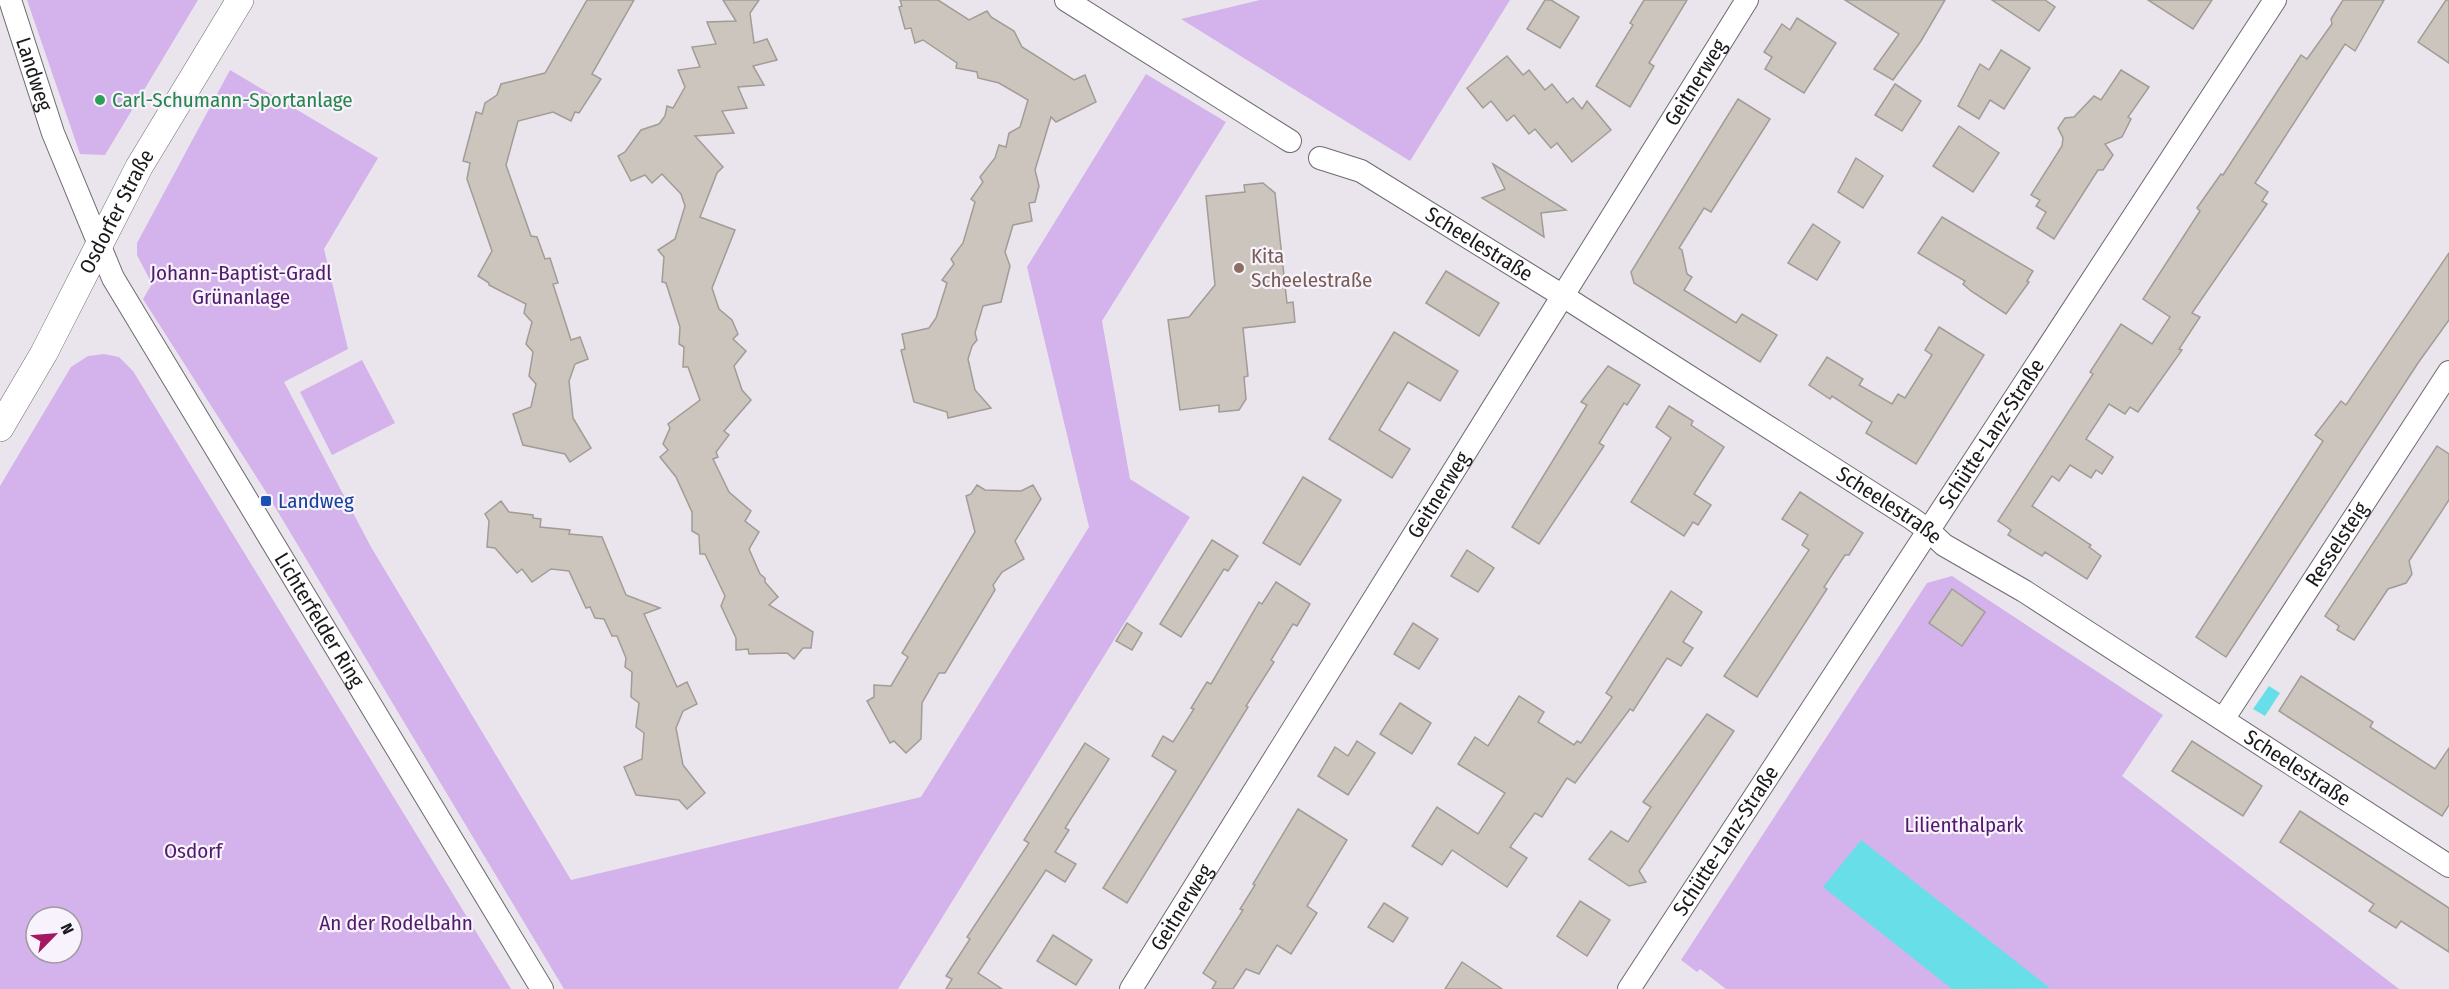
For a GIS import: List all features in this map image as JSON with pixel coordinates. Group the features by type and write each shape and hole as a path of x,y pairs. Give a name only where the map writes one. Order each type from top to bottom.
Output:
{"street":[{"name":"Landweg","path":"10,0 53,133 99,249"},
{"name":"Osdorfer Straße","path":"0,428 44,353 139,167 240,0"},
{"path":"1066,0 1290,141"},
{"name":"Geitnerweg","path":"1131,989 1747,0"},
{"name":"Schütte-Lanz-Straße","path":"1629,989 2274,0"},
{"name":"Scheelestraße","path":"1320,158 1361,171 1563,296 1928,530 1944,545 2024,591 2224,718 2449,866"},
{"name":"Lichterfelder Ring","path":"99,249 112,278 542,989"},
{"name":"Resselsteig","path":"2224,718 2449,372"}],"green space":[{"name":"Carl-Schumann-Sportanlage","path":"27,0 198,0 105,155 80,154"},
{"path":"1260,0 1510,0 1410,161 1181,19"},
{"name":"Johann-Baptist-Gradl Grünanlage","path":"230,70 378,158 324,249 348,349 284,382 371,547 571,880 921,797 1089,527 1027,267 1146,74 1226,122 1102,321 1130,479 1190,517 898,989 564,989 266,492 143,299 152,284 137,255 137,243"},
{"name":"Osdorf","path":"104,354 119,357 133,371 511,989 0,989 0,486 71,367 88,356"},
{"path":"362,360 395,423 332,455 300,392"},
{"name":"Lilienthalpark","path":"1952,576 2163,715 2122,776 2399,989 1726,989 1700,969 1697,972 1681,960 1927,583"}],"water":[{"path":"2269,686 2280,693 2265,716 2253,709"},
{"path":"1861,840 2050,988 1952,989 1823,887"}],"building":[{"path":"587,0 634,0 592,74 601,79 579,113 575,112 571,121 553,112 518,121 506,165 531,236 537,237 545,259 550,258 558,283 553,284 571,340 580,337 588,359 575,364 569,381 573,418 591,448 570,462 565,454 523,445 513,414 531,407 536,384 529,376 533,352 526,344 532,322 524,313 526,304 489,285 478,276 492,251 467,179 470,163 463,161 476,112 482,114 485,103 497,95 501,84 545,73"},
{"path":"723,0 759,0 750,13 754,43 767,39 777,60 753,66 764,85 738,87 747,108 722,111 734,133 695,136 723,167 717,173 700,217 735,230 712,288 719,309 732,320 738,334 733,339 746,351 734,366 742,390 751,400 724,431 729,435 716,452 718,457 713,459 729,492 751,511 745,521 759,532 749,549 760,574 778,597 769,605 813,632 811,648 803,648 794,659 787,653 749,654 748,649 736,650 736,638 721,606 725,596 705,554 700,554 699,535 692,531 692,512 676,477 660,457 668,450 663,444 670,428 668,424 700,400 688,367 683,367 684,347 679,344 680,327 666,283 662,282 664,257 658,250 675,239 685,206 681,194 662,174 652,183 645,175 631,181 618,156 625,152 641,130 659,124 665,116 667,106 673,108 685,87 678,70 700,67 692,47 716,44 707,22 736,21"},
{"path":"900,0 938,0 969,20 987,11 991,17 1014,31 1022,47 1074,80 1085,75 1096,102 1056,122 1051,117 1035,170 1039,186 1035,202 1029,203 1032,221 1013,225 1005,252 1010,266 1001,302 983,306 975,333 977,340 972,346 968,359 975,390 991,408 948,418 947,412 914,402 901,350 905,349 902,334 929,328 936,318 947,283 942,280 954,264 951,259 963,243 975,202 971,199 983,182 980,177 995,158 999,145 1006,147 1009,133 1020,127 1028,100 999,83 978,78 977,72 956,68 957,63 923,40 915,43 911,28 905,29 899,7 902,6"},
{"path":"1545,0 1551,0 1579,17 1560,48 1527,29"},
{"path":"1644,0 1687,0 1649,63 1654,66 1630,107 1596,86 1633,25 1630,23"},
{"path":"1845,0 1945,0 1921,41 1893,80 1874,69 1899,34"},
{"path":"1992,0 2045,0 2055,7 2039,31"},
{"path":"2148,0 2212,0 2193,29"},
{"path":"2343,0 2384,0 2355,51 2345,44 2255,183 2268,192 2262,201 2267,204 2192,313 2200,317 2179,349 2182,350 2138,412 2130,407 2125,414 2109,404 2086,439 2113,457 2102,474 2096,470 2091,478 2070,465 2059,481 2052,476 2032,506 2091,545 2089,547 2101,556 2087,579 2045,552 2042,556 2008,535 2011,530 1998,521 2093,374 2090,372 2121,324 2152,344 2170,317 2143,299 2200,211 2197,208 2221,174 2223,175 2301,55 2307,59 2332,24 2331,19"},
{"path":"2446,0 2449,0 2449,63 2418,42"},
{"path":"1797,18 1836,43 1804,93 1765,69 1772,57 1764,52 1782,24 1790,30"},
{"path":"2001,50 2030,68 2004,109 1990,100 1979,119 1958,106 1980,64 1989,70"},
{"path":"1507,56 1523,75 1529,70 1545,90 1552,84 1567,103 1573,98 1582,109 1587,101 1611,130 1572,162 1557,143 1551,148 1535,129 1529,134 1514,115 1507,121 1491,101 1483,108 1467,88"},
{"path":"2121,70 2149,87 2128,117 2131,119 2122,137 2105,144 2113,155 2103,170 2098,170 2054,239 2037,228 2046,212 2036,206 2040,200 2031,195 2062,146 2063,138 2058,128 2065,118 2074,117 2094,96 2101,100"},
{"path":"1895,84 1921,101 1902,131 1875,115"},
{"path":"1738,99 1770,119 1711,212 1704,208 1679,248 1682,250 1687,274 1692,277 1684,290 1736,323 1742,314 1777,335 1760,362 1634,283 1631,272"},
{"path":"1959,126 1999,153 1973,192 1933,166"},
{"path":"1856,158 1883,176 1863,208 1838,192"},
{"path":"1493,164 1566,210 1541,213 1544,237 1482,198 1505,189"},
{"path":"1263,183 1275,193 1287,303 1293,302 1295,322 1243,328 1248,376 1244,377 1246,399 1239,410 1219,412 1219,405 1180,410 1168,320 1189,317 1215,285 1206,196 1245,192 1244,185"},
{"path":"1942,217 2033,271 2027,281 2029,282 2006,314 1971,291 1963,284 1965,281 1918,253"},
{"path":"1813,224 1840,242 1817,280 1788,263"},
{"path":"2449,253 2449,320 2418,363 2226,657 2196,637 2323,441 2315,435 2341,401 2346,405"},
{"path":"1446,271 1499,303 1479,336 1426,303"},
{"path":"1939,327 1984,355 1916,464 1866,433 1872,422 1832,396 1830,399 1809,385 1827,357 1863,379 1859,385 1892,404 1898,394 1905,398 1932,355 1925,350"},
{"path":"1394,332 1458,371 1440,401 1408,382 1379,430 1410,449 1392,478 1329,439"},
{"path":"1608,366 1640,385 1627,405 1624,403 1599,443 1604,446 1539,544 1512,527 1587,405 1581,402"},
{"path":"1669,406 1693,421 1691,425 1724,447 1694,494 1711,505 1698,525 1693,522 1684,536 1631,502 1671,438 1656,427"},
{"path":"2437,446 2449,454 2449,500 2409,561 2412,574 2406,583 2388,589 2354,640 2337,630 2339,626 2325,616"},
{"path":"1303,477 1341,500 1300,565 1263,543"},
{"path":"977,485 985,490 1021,491 1033,485 1041,499 1015,541 1024,559 1002,572 993,585 995,590 945,673 939,673 922,703 921,739 906,753 894,741 890,743 867,701 874,697 874,685 891,686 908,657 902,653 975,532 966,496 971,494"},
{"path":"1800,492 1863,533 1824,587 1827,589 1757,697 1724,676 1809,550 1802,545 1808,535 1782,519"},
{"path":"501,501 509,512 533,515 533,518 541,519 540,527 570,530 569,534 602,537 626,595 660,608 644,614 677,687 687,682 697,704 683,711 676,728 683,765 705,793 687,809 679,800 636,795 624,767 642,759 644,733 636,727 639,703 631,697 632,672 625,667 626,658 617,636 612,636 604,619 595,618 590,607 586,608 569,571 551,569 532,582 522,569 517,573 495,548 487,547 489,521 485,514"},
{"path":"1212,540 1238,556 1228,571 1224,569 1181,637 1160,624"},
{"path":"1467,550 1494,568 1478,592 1451,576"},
{"path":"1276,582 1310,604 1297,626 1293,624 1271,660 1274,662 1246,706 1248,707 1127,903 1103,888 1176,771 1152,756 1163,736 1173,742 1194,709 1191,708 1207,682 1211,684 1259,602 1262,604"},
{"path":"1952,589 1985,612 1962,646 1929,623"},
{"path":"1671,591 1702,612 1683,642 1693,648 1681,666 1667,658 1633,711 1630,709 1575,783 1567,778 1542,817 1535,813 1510,847 1527,858 1507,887 1452,850 1442,865 1412,846 1437,807 1478,834 1505,793 1458,764 1475,737 1488,746 1519,696 1544,712 1538,722 1574,745 1577,741 1581,743 1612,697 1606,693"},
{"path":"1127,623 1142,633 1132,650 1116,641"},
{"path":"1413,623 1438,639 1419,669 1394,654"},
{"path":"2301,676 2373,722 2370,727 2435,769 2449,748 2449,805 2442,816 2279,711"},
{"path":"1400,703 1431,723 1412,754 1380,734"},
{"path":"1707,714 1734,731 1639,871 1646,882 1629,886 1589,859 1611,831 1628,842 1651,807 1643,802"},
{"path":"1357,741 1375,753 1348,795 1318,776 1335,747 1348,756"},
{"path":"2192,741 2262,786 2243,816 2172,771"},
{"path":"1085,743 1109,759 1065,828 1069,830 1055,852 1076,864 1065,882 1046,870 978,973 1002,989 946,989 952,979 946,976 970,939 967,937 1029,843 1024,840"},
{"path":"1298,809 1347,840 1307,906 1317,913 1291,954 1277,945 1259,974 1246,969 1233,989 1212,989 1216,982 1203,973 1243,910 1240,909 1255,885 1253,884"},
{"path":"2300,811 2449,908 2449,952 2401,921 2396,928 2369,911 2374,904 2280,842"},
{"path":"1580,901 1610,920 1587,956 1557,936"},
{"path":"1384,903 1408,918 1393,942 1368,927"},
{"path":"1053,935 1092,960 1076,985 1037,961"},
{"path":"1462,962 1502,989 1445,989"}],"place":[{"name":"Carl-Schumann-Sportanlage","path":"100,100"},
{"name":"Kita Scheelestraße","path":"1239,268"},
{"name":"Landweg","path":"266,501"}],"park label":[{"name":"An der Rodelbahn","path":"396,923"}]}
